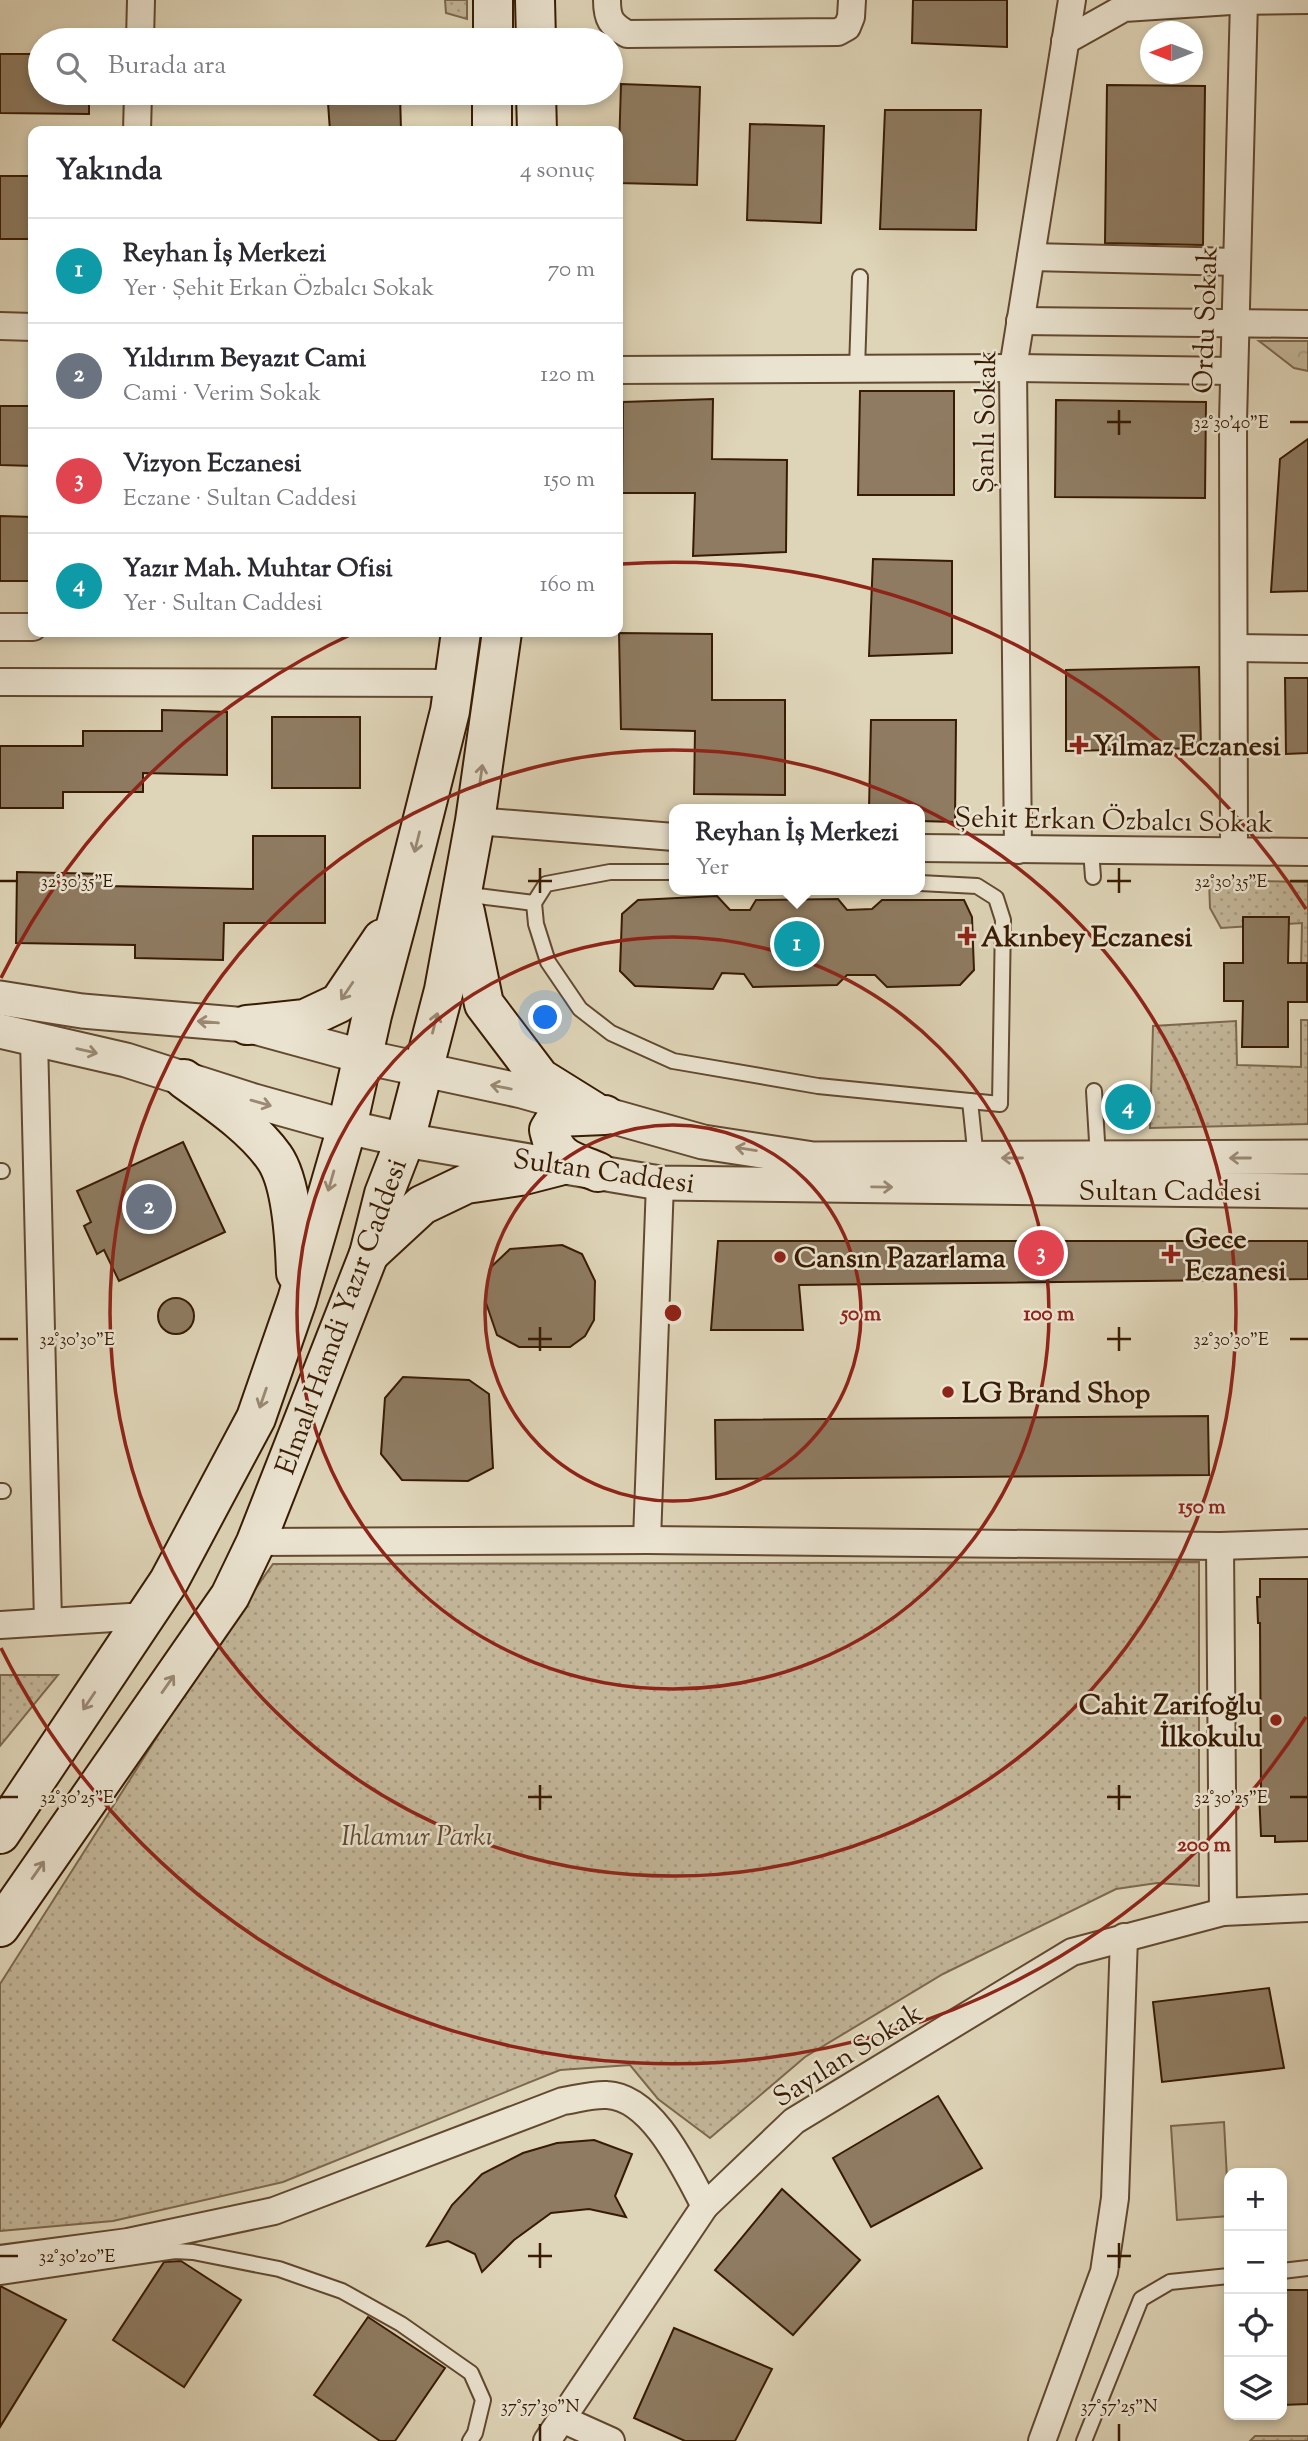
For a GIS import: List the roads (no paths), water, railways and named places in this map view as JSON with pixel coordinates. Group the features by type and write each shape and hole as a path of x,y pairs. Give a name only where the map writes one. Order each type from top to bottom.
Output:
{"main road":[{"path":"493,0 493,28"},
{"path":"536,0 536,28"},
{"path":"492,105 492,126"},
{"path":"536,105 537,126"},
{"name":"Elmalı Hamdi Yazır Caddesi","path":"0,1835 169,1581 256,1418 297,1300 346,1127 450,711 460,637"},
{"name":"Elmalı Hamdi Yazır Caddesi","path":"0,1927 230,1595 256,1542 369,1254 384,1194 405,1140 444,990 475,821 501,637"},
{"path":"461,894 484,1004 540,1078 600,1113"},
{"path":"247,1025 305,1019 339,1003 400,914"},
{"path":"184,1079 240,1121 275,1158 287,1190 295,1244 297,1300"},
{"path":"598,1172 562,1156 552,1146 549,1130 557,1117 600,1113"},
{"path":"369,1254 422,1205 466,1184 520,1176 559,1166"}],"street":[{"path":"141,28 142,0"},
{"path":"607,0 607,15 616,28"},
{"path":"623,32 627,34 838,32 847,27 851,17 852,0"},
{"name":"Şanlı Sokak","path":"1018,850 1013,368 1072,0"},
{"path":"1065,41 1124,8 1244,1 1308,1"},
{"name":"Ordu Sokak","path":"1234,851 1234,370 1244,1"},
{"path":"137,126 138,105"},
{"path":"1031,257 1237,262"},
{"path":"1020,321 1308,324"},
{"path":"0,326 28,327"},
{"path":"623,370 1234,370"},
{"path":"0,627 28,627"},
{"path":"1234,648 1308,649"},
{"path":"0,682 454,683"},
{"path":"475,821 669,836"},
{"name":"Şehit Erkan Özbalcı Sokak","path":"925,848 1308,852"},
{"name":"Sultan Caddesi","path":"0,998 82,1011 247,1025 364,1057 522,1091 703,1142 813,1159 1308,1157"},
{"name":"Sultan Caddesi","path":"0,1031 126,1060 346,1127 405,1140 660,1183 1308,1191"},
{"path":"34,1039 48,1622"},
{"path":"647,1540 660,1183"},
{"path":"256,1542 647,1540 1220,1546 1308,1543"},
{"path":"1220,1546 1223,1912"},
{"path":"0,1625 146,1616"},
{"name":"Sayılan Sokak","path":"547,2441 705,2206 794,2121 1072,1952 1223,1912 1308,1908"},
{"path":"1042,2441 1104,2272 1115,2198 1124,1937"},
{"path":"0,2259 128,2242 274,2211 563,2101 608,2095 635,2104 669,2141 705,2206"},
{"path":"562,2419 611,2441"}],"lane":[{"path":"857,369 860,277"},
{"path":"1091,850 1093,877"},
{"path":"669,872 610,872 546,884 534,902 536,924 548,962 580,1009 611,1033 673,1061 818,1086 1000,1104 1003,920 996,898 977,886 925,883"},
{"path":"461,894 534,902"},
{"path":"1094,1091 1098,1158"},
{"path":"970,1101 976,1159"},
{"path":"0,2277 175,2251 279,2269 342,2291 401,2323 471,2373 483,2400 475,2433 470,2441"},
{"path":"1287,2270 1308,2268"},
{"path":"1084,2441 1141,2299 1170,2282 1224,2277"}],"place":[{"name":"Yılmaz Eczanesi","path":"1079,745"},
{"name":"Akınbey Eczanesi","path":"967,936"},
{"name":"Reyhan İş Merkezi","path":"797,944"},
{"name":"Yazır Mah. Muhtar Ofisi","path":"1128,1107"},
{"name":"Yıldırım Beyazıt Cami","path":"149,1207"},
{"name":"Vizyon Eczanesi","path":"1041,1253"},
{"name":"Gece Eczanesi","path":"1171,1254"},
{"name":"Cansın Pazarlama","path":"780,1257"},
{"name":"LG Brand Shop","path":"948,1392"},
{"name":"Cahit Zarifoğlu İlkokulu","path":"1276,1720"}],"park label":[{"name":"Ihlamur Parkı","path":"417,1835"}]}
